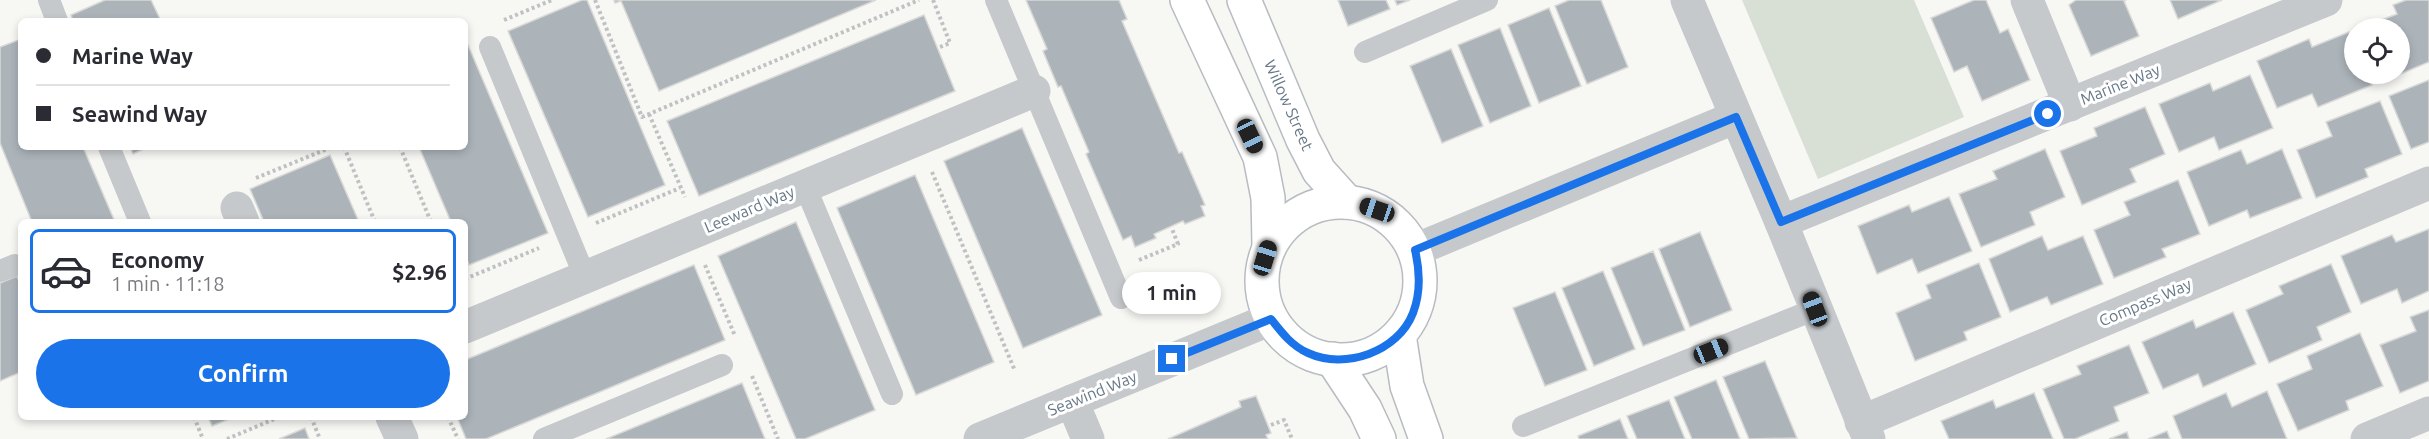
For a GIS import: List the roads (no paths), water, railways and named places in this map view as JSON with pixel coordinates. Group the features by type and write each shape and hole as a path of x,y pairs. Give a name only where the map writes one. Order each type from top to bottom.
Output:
{"street":[{"path":"1186,0 1260,157 1268,198 1269,245 1262,270 1262,295 1271,319 1287,339 1308,353 1332,359 1357,358 1380,350 1399,335 1413,315 1419,291 1419,267 1415,250 1397,224 1377,210 1347,202 1329,202 1305,210 1284,225 1269,245"},
{"name":"Willow Street","path":"1244,0 1303,140 1319,171 1347,202"},
{"path":"1687,0 1781,222 1865,430"},
{"path":"2026,0 2070,105"},
{"name":"Marine Way","path":"1781,222 2070,105 2263,12 2326,0"},
{"name":"Leeward Way","path":"468,326 1034,91"},
{"path":"1415,250 1736,117"},
{"name":"Compass Way","path":"1865,430 2429,183"},
{"name":"Seawind Way","path":"980,439 1271,319"},
{"path":"1399,335 1407,386 1426,439"},
{"path":"1332,359 1365,409 1378,439"},
{"path":"1072,401 1088,439"},
{"path":"2367,439 2429,413"},
{"path":"393,420 402,439"}],"lane":[{"path":"49,0 56,18"},
{"path":"996,0 1121,298"},
{"path":"1365,52 1487,0"},
{"path":"490,47 585,277"},
{"path":"110,150 139,219"},
{"path":"805,186 892,394"},
{"path":"1523,426 1815,309"},
{"path":"544,439 722,364"}]}
